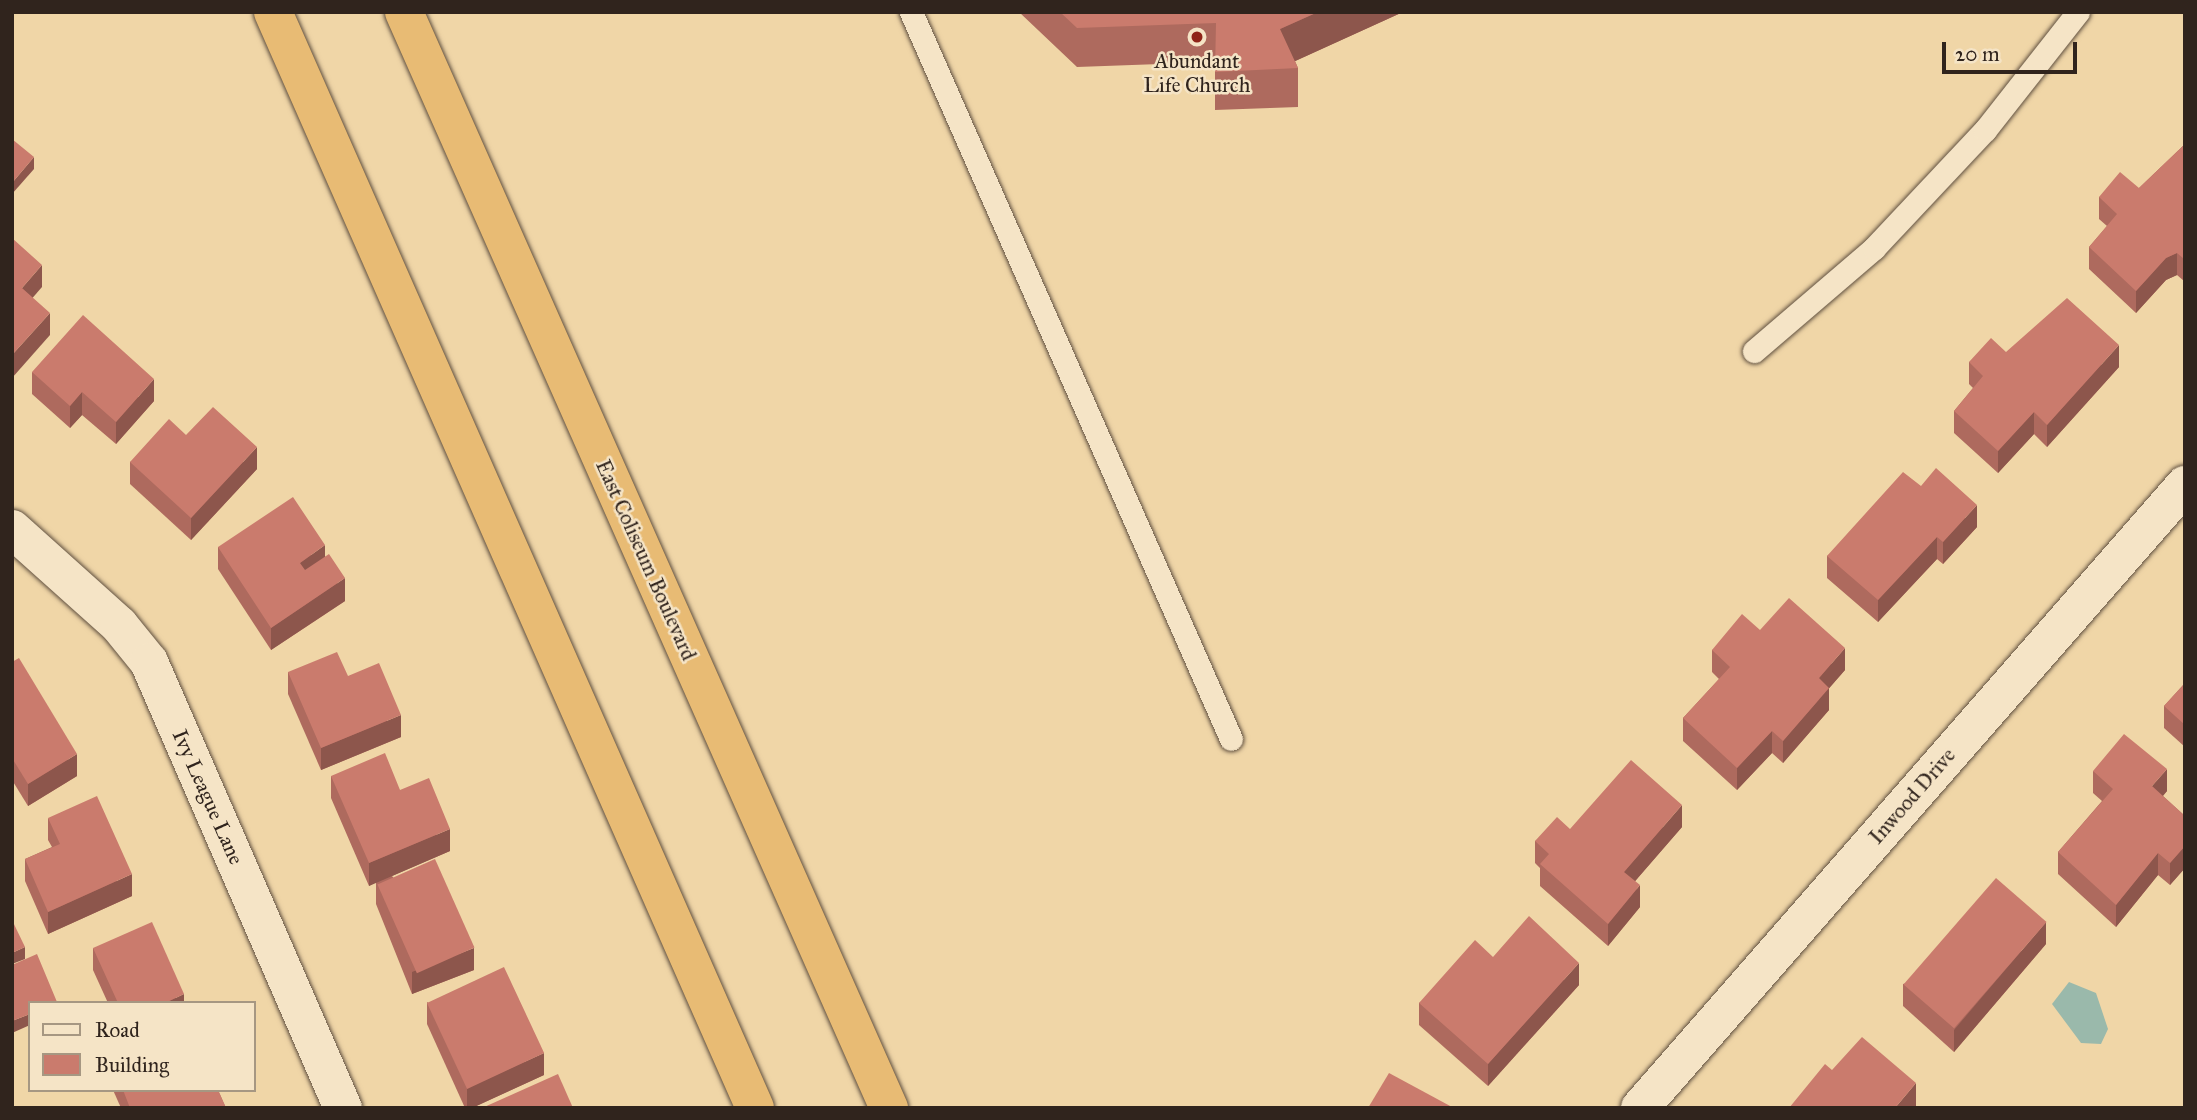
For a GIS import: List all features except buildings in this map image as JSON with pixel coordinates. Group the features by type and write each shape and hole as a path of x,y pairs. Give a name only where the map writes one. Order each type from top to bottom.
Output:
{"highway":[{"path":"273,12 755,1108"},
{"name":"East Coliseum Boulevard","path":"404,12 889,1108"}],"street":[{"name":"Inwood Drive","path":"1640,1108 2185,485"},
{"name":"Ivy League Lane","path":"12,529 119,625 149,662 343,1108"}],"lane":[{"path":"911,12 1231,739"},
{"path":"1754,351 1874,248 1993,120 2078,12"}],"shaded area":[{"path":"2069,982 2096,993 2108,1029 2101,1044 2081,1043 2052,1004"}],"place":[{"name":"Abundant Life Church","path":"1197,37"}]}
